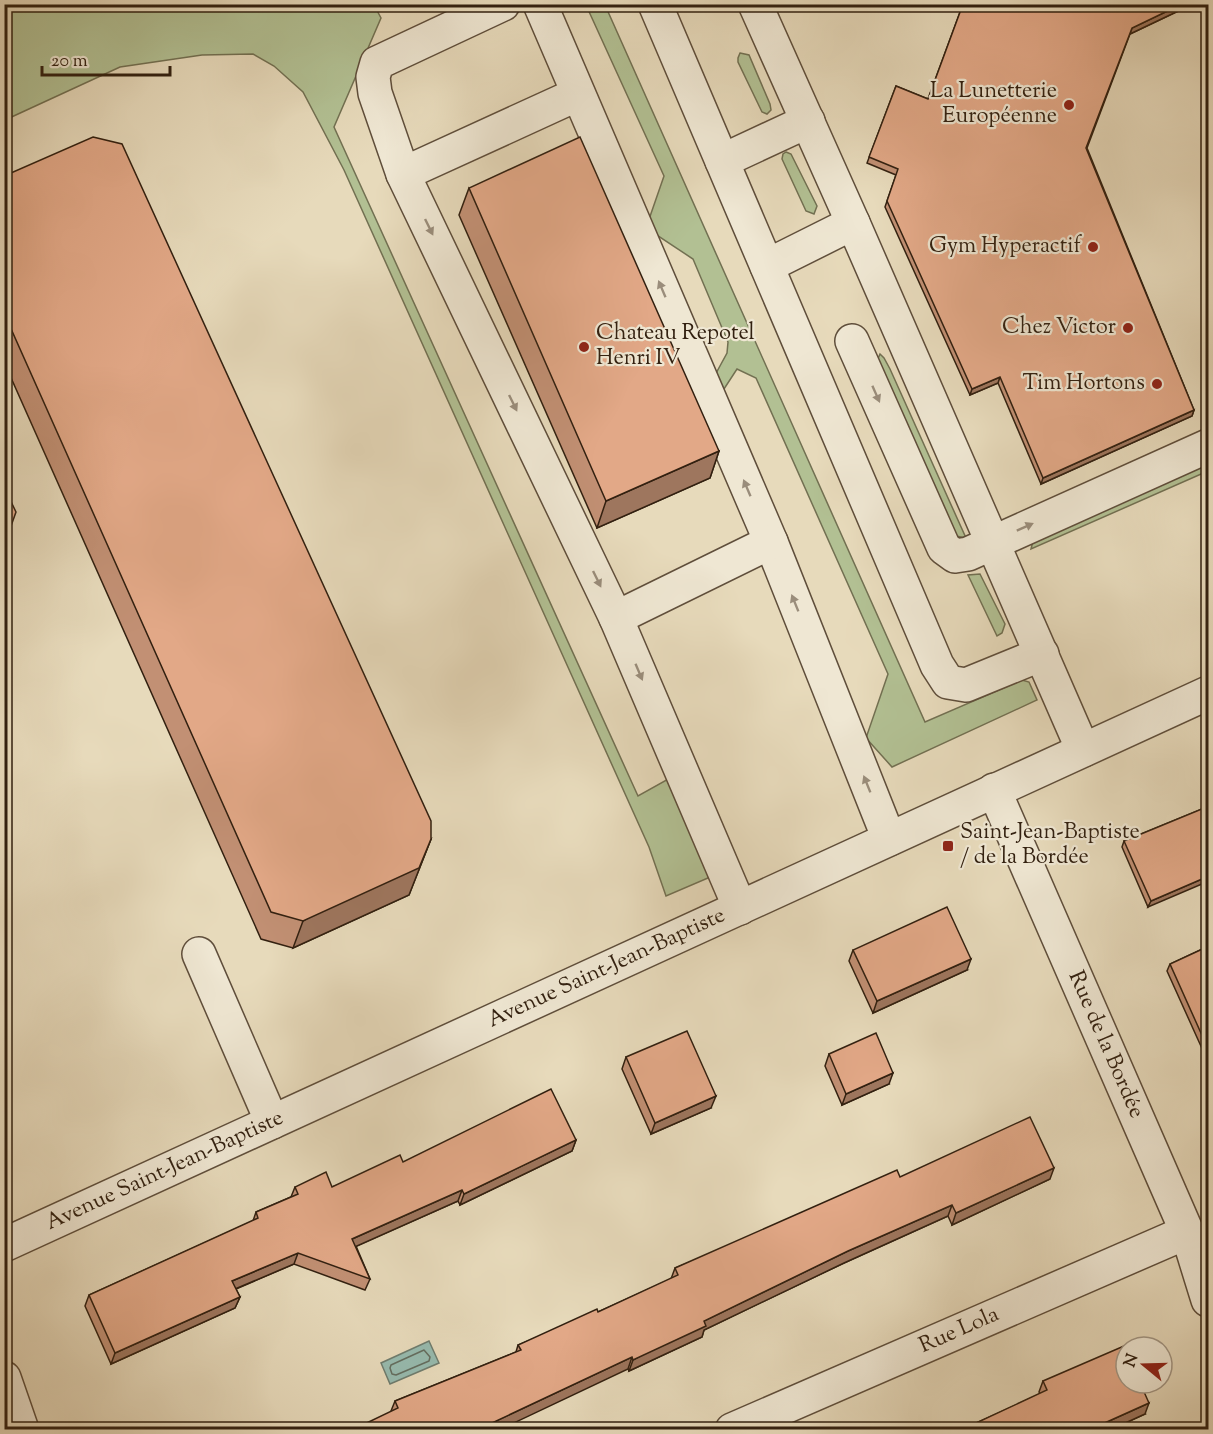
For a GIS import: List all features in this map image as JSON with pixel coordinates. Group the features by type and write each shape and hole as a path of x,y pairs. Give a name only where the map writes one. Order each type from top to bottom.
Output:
{"street":[{"path":"502,4 377,63 374,77 375,93 403,174 616,618 740,908"},
{"path":"540,4 771,542 889,839"},
{"path":"655,4 937,665 948,682 966,685 1042,654"},
{"path":"755,4 1083,750"},
{"path":"403,174 578,94"},
{"path":"722,161 808,121"},
{"path":"767,266 853,223"},
{"path":"808,363 895,320"},
{"path":"852,341 944,548 955,556 968,554 1209,446"},
{"path":"616,618 771,542"},
{"name":"Avenue Saint-Jean-Baptiste","path":"4,1245 1209,693"},
{"name":"Rue de la Bordée","path":"994,790 1186,1232 1209,1300"},
{"path":"199,954 272,1122"},
{"name":"Rue Lola","path":"732,1430 1186,1232"},
{"path":"4,1378 22,1430"}],"green space":[{"path":"4,5 374,5 381,18 334,127 638,796 670,778 708,864 708,878 666,896 649,847 344,170 303,92 274,66 253,54 202,55 120,67 5,120"},
{"path":"586,5 605,5 925,722 1022,680 1029,682 1037,700 892,767 866,738 888,674 756,378 737,369 724,389 720,389 714,377 727,353 728,342 693,259 646,228 664,176"},
{"path":"740,53 749,55 770,104 771,110 767,114 762,112 738,62"},
{"path":"786,152 791,154 817,206 814,214 806,211 782,159"},
{"path":"880,354 890,369 966,538 956,536 877,361"},
{"path":"1208,457 1208,471 1031,549 1034,537"},
{"path":"980,574 1005,624 1002,633 997,636 968,575"}],"water":[{"path":"429,1341 439,1363 390,1384 381,1363"}],"building":[{"path":"963,4 1182,4 1132,28 1086,148 1194,410 1043,478 1000,377 972,389 887,201 898,169 869,157 896,86 928,99"},
{"path":"93,137 122,144 431,821 431,839 419,868 303,921 271,912 4,313 4,176"},
{"name":"Chateau Repotel Henri IV","path":"580,137 719,451 606,501 469,188"},
{"path":"4,487 16,512 4,541"},
{"path":"1209,806 1209,876 1151,901 1124,841"},
{"path":"947,907 971,959 877,1001 853,950"},
{"path":"1209,946 1209,1051 1170,964"},
{"path":"687,1031 716,1096 655,1123 626,1057"},
{"path":"876,1033 893,1073 846,1094 829,1054"},
{"path":"551,1089 576,1140 464,1194 462,1190 352,1239 370,1279 298,1253 232,1281 240,1297 115,1353 89,1295 258,1218 256,1212 298,1194 295,1187 326,1172 332,1187 400,1155 403,1162"},
{"path":"1030,1117 1054,1168 956,1213 952,1205 848,1251 704,1321 706,1326 633,1360 632,1357 477,1430 352,1430 398,1408 395,1401 521,1350 518,1345 597,1309 598,1312 678,1275 675,1268 897,1170 900,1177"},
{"path":"1114,1350 1114,1395 1145,1395 1149,1403 1089,1430 961,1430 1047,1390 1043,1381"}],"place":[{"name":"La Lunetterie Européenne","path":"1069,105"},
{"name":"Gym Hyperactif","path":"1093,247"},
{"name":"Chez Victor","path":"1128,328"},
{"name":"Chateau Repotel Henri IV","path":"584,347"},
{"name":"Tim Hortons","path":"1157,384"},
{"name":"Saint-Jean-Baptiste / de la Bordée","path":"948,846"}]}
